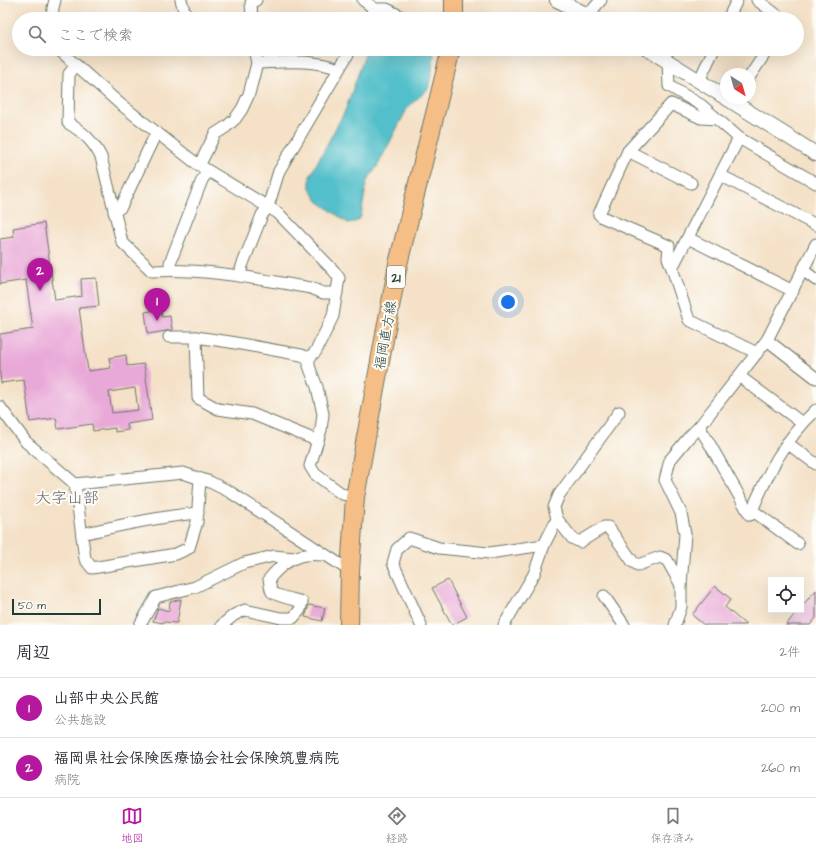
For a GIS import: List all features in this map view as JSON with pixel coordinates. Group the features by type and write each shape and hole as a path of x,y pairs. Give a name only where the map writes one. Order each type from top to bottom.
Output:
{"main road":[{"path":"454,0 454,12"},
{"name":"福岡直方線","path":"349,625 350,571 355,498 398,264 449,56"}],"street":[{"path":"53,12 56,0"},
{"path":"181,0 185,12"},
{"path":"252,12 251,3 256,0"},
{"path":"363,0 375,9 387,9 393,12"},
{"path":"557,0 582,12"},
{"path":"595,12 602,0"},
{"path":"731,12 737,0"},
{"path":"757,0 773,12"},
{"path":"66,56 119,103 156,133 204,168 278,213 339,278 333,316 316,351 309,358 309,366 317,387 323,414 318,441 310,466 315,474 342,494 355,498"},
{"path":"170,270 170,263 202,180 204,168 215,134 226,128 242,109 249,94 257,64 255,56"},
{"path":"240,275 242,266 262,215 268,207 279,171 347,56"},
{"path":"660,56 720,93"},
{"path":"700,81 711,56"},
{"path":"755,68 763,56"},
{"path":"668,61 669,86 701,106 739,138 816,184"},
{"path":"257,64 310,62 326,64 339,69"},
{"path":"76,65 69,74 68,123 84,134 96,147 101,157 122,242 152,271 170,270 224,273 311,288 323,293 337,293"},
{"path":"717,119 701,118 671,104 628,151 599,214 602,217 669,246 668,258 689,320 757,353"},
{"path":"739,104 816,154"},
{"path":"114,212 122,207 156,133"},
{"path":"672,268 739,138"},
{"path":"628,151 691,183"},
{"path":"720,175 816,225"},
{"path":"688,238 793,290"},
{"path":"675,625 681,607 681,585 685,534 681,513 665,480 670,460 699,427 767,340 816,244"},
{"path":"803,270 816,280"},
{"path":"169,337 196,337 230,342 301,355 309,358"},
{"path":"196,337 198,398 218,409 252,414 318,441"},
{"path":"767,340 816,378"},
{"path":"739,376 802,423"},
{"path":"0,407 26,442 74,484 85,559 92,568 176,554 189,548 197,522 200,479"},
{"path":"699,427 750,514 774,463 786,443 802,423 816,410"},
{"path":"619,412 559,495 554,507 557,519 572,538 580,542 604,527 608,527 633,562 638,566 653,558 660,557 666,560 681,585"},
{"path":"786,443 816,464"},
{"path":"74,484 183,473 230,492 350,571"},
{"path":"752,510 798,544"},
{"path":"82,534 153,519 198,513"},
{"path":"504,625 534,574 544,545 557,519"},
{"path":"421,625 393,563 397,549 409,538 440,548 489,553 544,545"},
{"path":"140,625 156,597 195,587 244,563 274,556 294,558 305,555 324,555"},
{"path":"222,625 234,615 245,610 281,618 293,618 300,610 302,602 292,598 276,595 271,591 269,579 275,572 294,558"},
{"path":"604,596 624,625"}],"water":[{"path":"365,56 434,56 428,89 408,107 378,165 367,181 361,216 358,221 348,223 318,201 310,188 310,176 345,111"}],"building":[{"path":"44,223 55,300 82,296 81,279 96,278 99,306 79,308 88,371 111,368 109,358 126,355 127,366 144,364 152,420 127,424 128,430 115,432 115,428 93,431 92,424 58,429 56,418 30,422 24,380 1,383 0,334 33,329 26,280 0,284 0,239 14,237 13,228","holes":["135,388 138,410 112,413 109,392"]},
{"path":"161,309 162,317 170,316 172,330 148,334 145,312"},
{"path":"448,580 467,617 452,625 432,588"},
{"path":"715,586 731,599 725,607 746,625 704,625 692,615"},
{"path":"816,590 816,618 810,625 786,625 796,613 804,613 804,604"},
{"path":"181,599 177,623 153,621 158,608 169,611 170,602"},
{"path":"309,605 325,608 322,621 305,617"}],"place":[{"name":"福岡県社会保険医療協会社会保険筑豊病院","path":"40,291"},
{"name":"山部中央公民館","path":"157,321"}],"district":[{"name":"大字山部","path":"67,497"}]}
